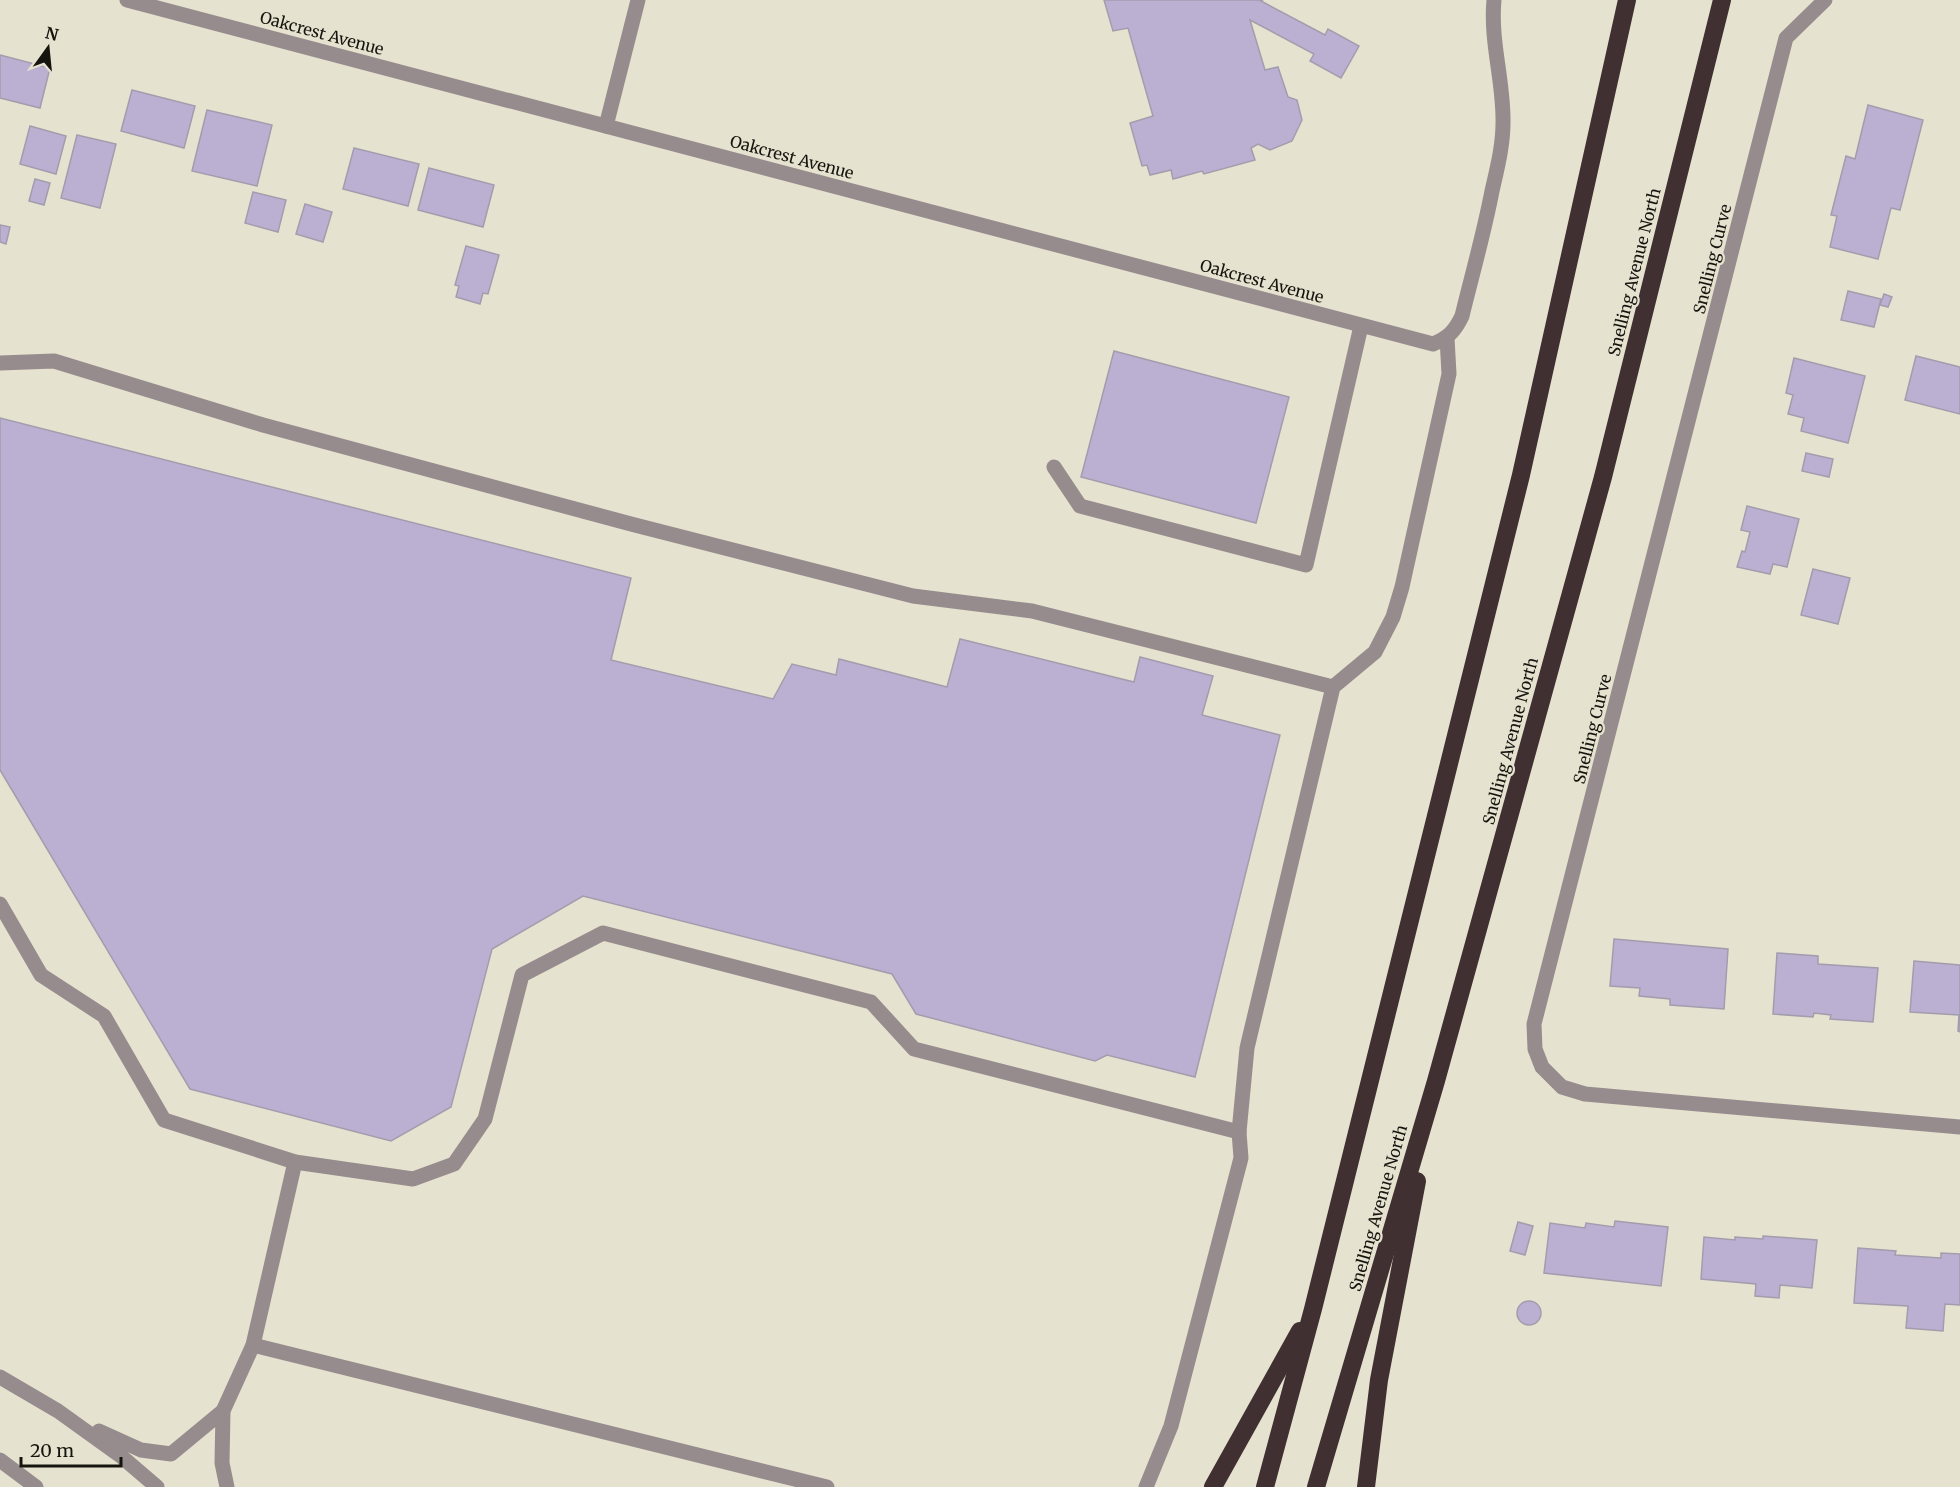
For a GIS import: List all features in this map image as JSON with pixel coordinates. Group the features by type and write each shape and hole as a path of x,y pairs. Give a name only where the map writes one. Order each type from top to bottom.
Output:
{"highway":[{"path":"1265,1487 1313,1309 1521,475 1627,0"},
{"name":"Snelling Avenue North","path":"1316,1487 1436,1081 1603,477 1722,0"},
{"path":"1366,1487 1379,1380 1436,1081"},
{"path":"1213,1487 1313,1309"}],"street":[{"name":"Oakcrest Avenue","path":"127,0 1361,326 1433,344 1447,338"},
{"path":"606,126 638,0"},
{"path":"1146,1487 1171,1426 1241,1158 1239,1132 1247,1048 1333,687 1375,652 1393,617 1402,587 1449,374 1447,338 1457,328 1462,316 1500,157 1503,124 1502,95 1492,32 1494,0"},
{"name":"Snelling Curve","path":"1825,0 1786,38 1534,1024 1535,1049 1542,1066 1562,1087 1586,1094 1960,1127"},
{"path":"1054,467 1080,506 1306,565 1361,326"},
{"path":"0,363 54,361 263,425 631,524 913,596 1032,610 1333,687"},
{"path":"0,904 41,975 104,1016 164,1120 295,1162 413,1179 454,1164 485,1119 522,975 603,933 871,1002 914,1049 1239,1132"},
{"path":"227,1487 222,1463 223,1410 253,1345 295,1162"},
{"path":"253,1345 827,1487"},
{"path":"0,1377 58,1411 141,1450 171,1454 223,1410"},
{"path":"58,1411 157,1487"},
{"path":"0,1460 36,1487"}],"building":[{"path":"1104,0 1263,0 1261,1 1325,35 1328,29 1359,46 1341,78 1310,61 1314,54 1250,20 1265,70 1278,67 1288,97 1297,100 1302,120 1292,141 1270,150 1258,144 1251,148 1255,160 1204,174 1202,171 1173,179 1171,170 1150,175 1147,165 1142,166 1130,123 1153,116 1128,28 1113,31"},
{"path":"0,55 50,68 40,108 0,98"},
{"path":"132,90 195,106 184,148 121,131"},
{"path":"1868,105 1923,120 1900,210 1891,208 1878,259 1830,247 1837,216 1831,215 1846,156 1855,159"},
{"path":"207,110 272,125 257,186 192,171"},
{"path":"30,126 66,136 56,174 20,164"},
{"path":"77,135 116,144 100,208 61,198"},
{"path":"354,148 419,164 408,206 343,189"},
{"path":"429,168 494,185 483,227 418,210"},
{"path":"35,179 50,183 44,205 29,201"},
{"path":"253,192 286,200 278,232 245,223"},
{"path":"305,204 332,212 323,242 296,234"},
{"path":"0,225 10,227 6,244 0,242"},
{"path":"466,246 499,255 488,294 483,293 480,304 456,297 459,286 455,285"},
{"path":"1848,291 1881,299 1874,327 1841,320"},
{"path":"1884,294 1892,297 1888,307 1880,305"},
{"path":"1114,351 1289,397 1256,523 1081,477"},
{"path":"1916,356 1960,367 1960,414 1905,400"},
{"path":"1794,358 1865,376 1848,443 1801,431 1804,418 1788,414 1793,395 1786,393"},
{"path":"0,418 631,578 611,660 773,699 792,664 836,675 839,659 947,687 960,639 1134,682 1140,657 1213,676 1202,715 1280,735 1195,1077 1107,1055 1095,1061 916,1014 892,974 583,896 492,949 451,1107 391,1141 190,1089 0,770"},
{"path":"1806,453 1833,459 1829,477 1802,471"},
{"path":"1747,506 1799,519 1787,567 1773,564 1770,574 1737,567 1742,551 1745,552 1750,532 1741,530"},
{"path":"1813,569 1850,578 1838,624 1801,615"},
{"path":"1614,939 1728,949 1724,1009 1670,1005 1670,999 1639,996 1640,988 1610,986"},
{"path":"1777,953 1818,956 1818,964 1878,968 1873,1022 1830,1019 1831,1015 1814,1013 1813,1017 1773,1014"},
{"path":"1914,961 1960,965 1960,1032 1958,1031 1959,1015 1910,1012"},
{"path":"1615,1221 1668,1227 1661,1286 1544,1273 1550,1223 1585,1228 1586,1223 1614,1227"},
{"path":"1518,1222 1533,1226 1525,1255 1510,1251"},
{"path":"1763,1236 1817,1240 1812,1288 1780,1285 1779,1298 1755,1296 1756,1284 1701,1279 1704,1237 1735,1240 1735,1237 1763,1239"},
{"path":"1858,1248 1896,1251 1895,1255 1941,1258 1941,1253 1960,1254 1960,1305 1945,1304 1943,1331 1906,1328 1908,1306 1854,1303"},
{"path":"1529,1301 1538,1304 1541,1313 1538,1322 1529,1325 1520,1322 1517,1313 1520,1304"}]}
